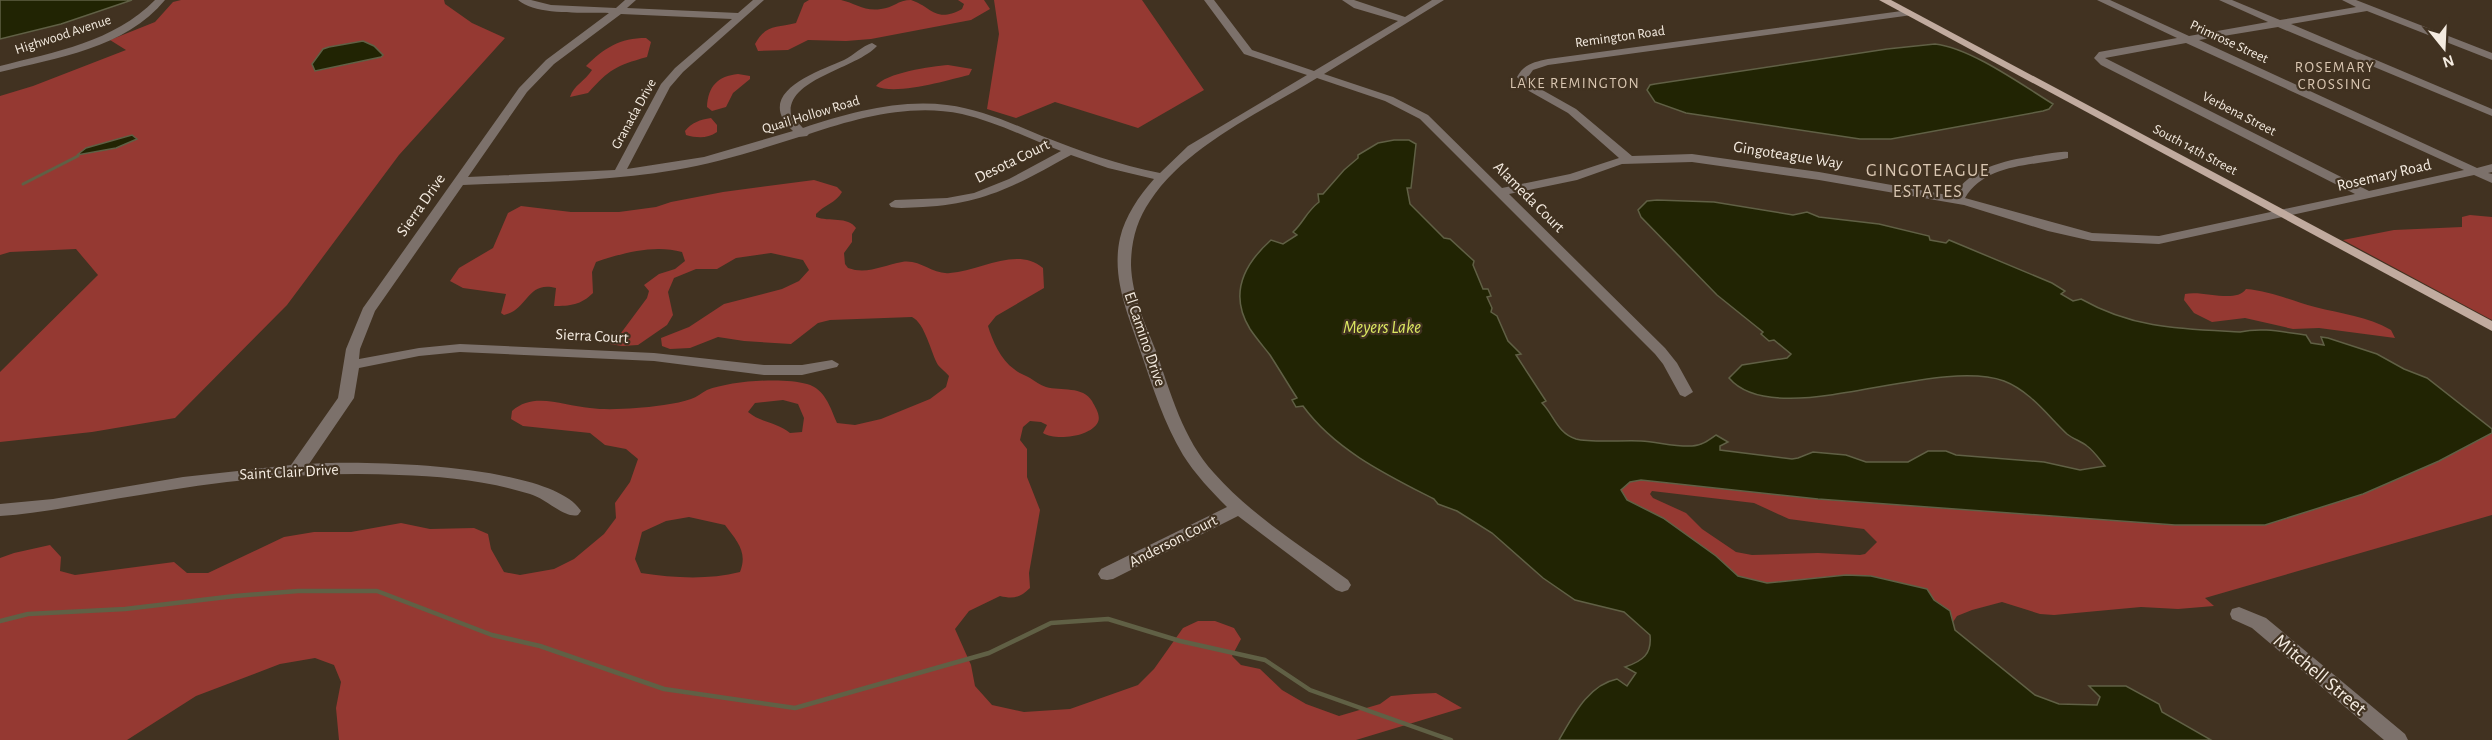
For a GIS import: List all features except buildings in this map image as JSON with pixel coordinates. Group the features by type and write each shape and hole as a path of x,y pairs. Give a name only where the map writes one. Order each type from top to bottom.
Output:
{"main road":[{"name":"South 14th Street","path":"1884,0 2492,327"}],"street":[{"name":"Highwood Avenue","path":"0,69 78,47 118,32 144,18 160,0"},
{"path":"523,0 540,7 741,16"},
{"name":"Sierra Drive","path":"297,469 346,398 357,336 368,311 533,78 563,51 631,0"},
{"name":"Granada Drive","path":"619,173 665,86 759,0"},
{"name":"Alameda Court","path":"1209,0 1245,50 1255,56 1389,99 1413,110 1433,125 1660,351 1670,363 1685,392"},
{"path":"1347,0 1357,6 1406,20"},
{"name":"El Camino Drive","path":"1342,585 1239,508 1204,472 1180,434 1170,412 1128,290 1124,260 1130,228 1143,203 1162,177 1200,143 1439,0"},
{"name":"Primrose Street","path":"2102,0 2492,179"},
{"path":"2224,0 2492,113"},
{"path":"2347,0 2492,57"},
{"path":"2188,39 2368,8"},
{"name":"Remington Road","path":"1629,160 1572,111 1528,85 1522,77 1524,73 1533,66 1548,62 1906,11"},
{"name":"Verbena Street","path":"2188,39 2103,54 2099,58 2367,195"},
{"path":"803,134 786,115 785,104 789,96 811,79 853,59 872,46"},
{"name":"Quail Hollow Road","path":"460,181 619,173 703,161 878,111 934,107 973,114 1113,167 1162,177"},
{"name":"Desota Court","path":"895,204 950,201 982,195 1070,151"},
{"path":"1957,200 1967,185 1982,175 2010,166 2064,155"},
{"name":"Gingoteague Way","path":"1499,192 1573,177 1629,160 1671,157 1707,159 1957,200 2074,234 2124,240 2176,238 2282,214"},
{"name":"Rosemary Road","path":"2282,214 2492,168"},
{"name":"Sierra Court","path":"351,365 419,352 460,348 654,357 764,370 802,370 832,364"},
{"name":"Saint Clair Drive","path":"0,510 52,506 238,474 297,469 400,469 471,476 550,494 562,501 572,512"},
{"name":"Anderson Court","path":"1107,574 1239,508"},
{"name":"Mitchell Street","path":"2239,614 2259,623 2398,740"}],"shaded area":[{"path":"181,0 444,0 445,4 472,23 505,38 399,155 287,305 175,418 92,432 0,442 0,372 98,275 76,249 10,252 0,255 0,96 33,86 126,50 110,40 155,22 173,2"},
{"path":"809,0 841,0 875,10 911,0 945,15 962,9 964,4 958,0 984,0 990,9 971,20 871,39 808,40 788,50 758,51 755,44 763,33 772,28 796,23 804,3"},
{"path":"994,0 1142,0 1204,90 1138,128 1055,102 1016,118 987,109 999,34"},
{"path":"646,38 651,42 647,57 614,69 588,93 570,97 574,89 592,70 586,66 599,54 620,42"},
{"path":"948,65 972,69 969,75 922,86 885,89 876,86 881,81 899,74"},
{"path":"738,74 750,76 750,79 733,93 726,107 712,111 707,107 709,93 715,83 725,77"},
{"path":"711,118 717,125 717,132 702,137 686,135 685,131 690,125"},
{"path":"814,180 837,187 842,192 819,211 816,217 848,222 856,228 852,234 852,242 844,253 845,264 848,268 855,270 869,270 909,262 938,272 950,273 1010,259 1033,262 1043,268 1044,288 996,316 988,326 1001,355 1009,365 1046,387 1077,391 1088,396 1099,419 1088,431 1064,437 1043,433 1047,425 1041,422 1030,421 1023,427 1020,440 1027,449 1027,477 1040,510 1029,573 1030,588 1020,596 1000,596 969,611 955,629 971,665 975,686 992,705 1024,712 1070,709 1138,685 1154,669 1183,628 1198,621 1215,621 1234,628 1241,639 1232,656 1241,665 1260,669 1282,690 1306,704 1339,716 1380,704 1391,696 1414,694 1436,693 1462,708 1356,740 339,740 336,708 341,682 334,665 315,658 280,664 196,696 127,740 0,740 0,558 50,545 61,557 60,571 75,575 174,562 187,573 208,573 284,537 314,532 351,532 401,523 430,529 474,528 488,534 491,549 504,572 520,575 554,569 574,559 604,534 616,518 615,503 630,482 638,459 626,449 605,445 590,433 523,426 511,419 512,411 521,405 550,401 596,409 642,408 685,401 707,390 729,384 784,381 813,386 823,394 837,423 855,425 881,419 930,399 946,387 949,376 938,365 921,325 912,317 830,320 818,323 791,344 718,337 690,348 670,349 662,346 661,338 689,327 724,304 782,289 799,281 809,270 803,260 771,253 736,258 717,269 696,269 674,278 668,292 673,315 667,325 638,345 610,344 647,298 649,291 644,285 659,274 675,269 685,261 682,252 650,249 596,262 592,272 593,293 584,300 570,305 554,306 556,288 539,288 518,308 504,315 501,313 506,294 463,288 450,281 459,268 493,248 508,213 521,206 571,212 619,212 656,207 723,192","holes":["783,400 798,404 804,418 802,432 790,433 748,412 755,403","689,517 725,525 742,553 740,572 691,577 641,573 635,559 642,532 666,521"]},
{"path":"2470,215 2492,217 2492,320 2343,240 2394,230 2462,227 2462,217"},
{"path":"2246,289 2364,318 2391,330 2395,338 2319,328 2293,329 2245,318 2212,322 2194,313 2184,300 2185,294 2234,296"},
{"path":"2492,433 2492,515 2205,598 2214,606 2178,609 2141,607 2054,615 2040,614 2002,602 1957,616 1953,622 1950,611 1934,600 1926,589 1871,576 1846,575 1767,583 1738,576 1716,556 1663,518 1627,500 1621,490 1630,482 1641,480 1818,499 2175,525 2265,525 2363,494 2439,461","holes":["1652,491 1754,503 1789,519 1864,529 1877,542 1865,554 1860,555 1818,553 1752,555 1736,552 1702,529 1686,513 1653,498 1650,494"]}],"water":[{"path":"0,0 132,0 61,24 0,39"},
{"path":"363,41 374,46 383,55 315,71 312,64 323,49"},
{"path":"1935,44 1964,52 1980,60 2053,104 2049,109 2043,111 1891,139 1860,139 1686,113 1655,102 1647,90 1650,85 1655,84 1887,49"},
{"path":"132,135 137,139 116,148 77,155 86,148"},
{"name":"Meyers Lake","path":"1409,140 1416,144 1411,188 1407,188 1410,204 1444,238 1450,239 1474,261 1473,265 1483,289 1488,289 1491,296 1487,297 1492,308 1491,312 1497,316 1508,341 1521,354 1516,355 1546,401 1542,403 1564,433 1576,439 1641,441 1695,446 1716,435 1728,442 1720,446 1720,450 1792,459 1813,452 1846,455 1866,462 1908,462 1928,451 1946,451 1956,455 2044,462 2080,470 2105,466 2090,448 2067,434 2030,397 2004,381 1973,376 1937,378 1818,397 1782,398 1751,393 1729,378 1742,365 1787,358 1791,354 1774,340 1769,341 1761,334 1763,332 1717,295 1641,217 1638,210 1647,201 1657,200 1714,202 1793,215 1807,212 1819,217 1879,224 1929,236 1930,240 1946,243 1949,240 2052,283 2065,291 2061,294 2073,301 2081,299 2101,309 2139,322 2198,330 2281,331 2306,335 2311,343 2324,345 2321,337 2328,338 2377,354 2404,369 2427,378 2492,429 2492,433 2439,461 2363,494 2265,525 2175,525 1818,499 1641,480 1630,482 1621,490 1627,500 1663,518 1716,556 1738,576 1767,583 1846,575 1871,576 1927,589 1934,600 1950,611 1955,630 2035,695 2059,704 2097,705 2100,697 2089,686 2126,686 2159,704 2162,712 2211,740 1559,740 1582,703 1598,688 1617,679 1627,686 1636,673 1625,667 1645,656 1648,652 1650,635 1624,612 1575,600 1543,578 1492,533 1457,511 1438,504 1434,499 1380,471 1330,436 1303,406 1296,407 1292,400 1297,398 1270,355 1250,329 1240,304 1242,281 1261,250 1271,240 1283,244 1297,235 1293,232 1319,202 1318,194 1323,194 1358,158 1358,155 1378,143"}],"waterway":[{"path":"23,184 78,156"},
{"path":"0,621 28,614 125,609 235,596 298,591 377,591 492,635 540,646 664,689 795,708 989,653 1051,623 1108,619 1180,641 1265,660 1310,690 1451,740"}],"district":[{"name":"ROSEMARY CROSSING","path":"2335,76"},
{"name":"LAKE REMINGTON","path":"1575,83"},
{"name":"GINGOTEAGUE ESTATES","path":"1928,181"}]}
